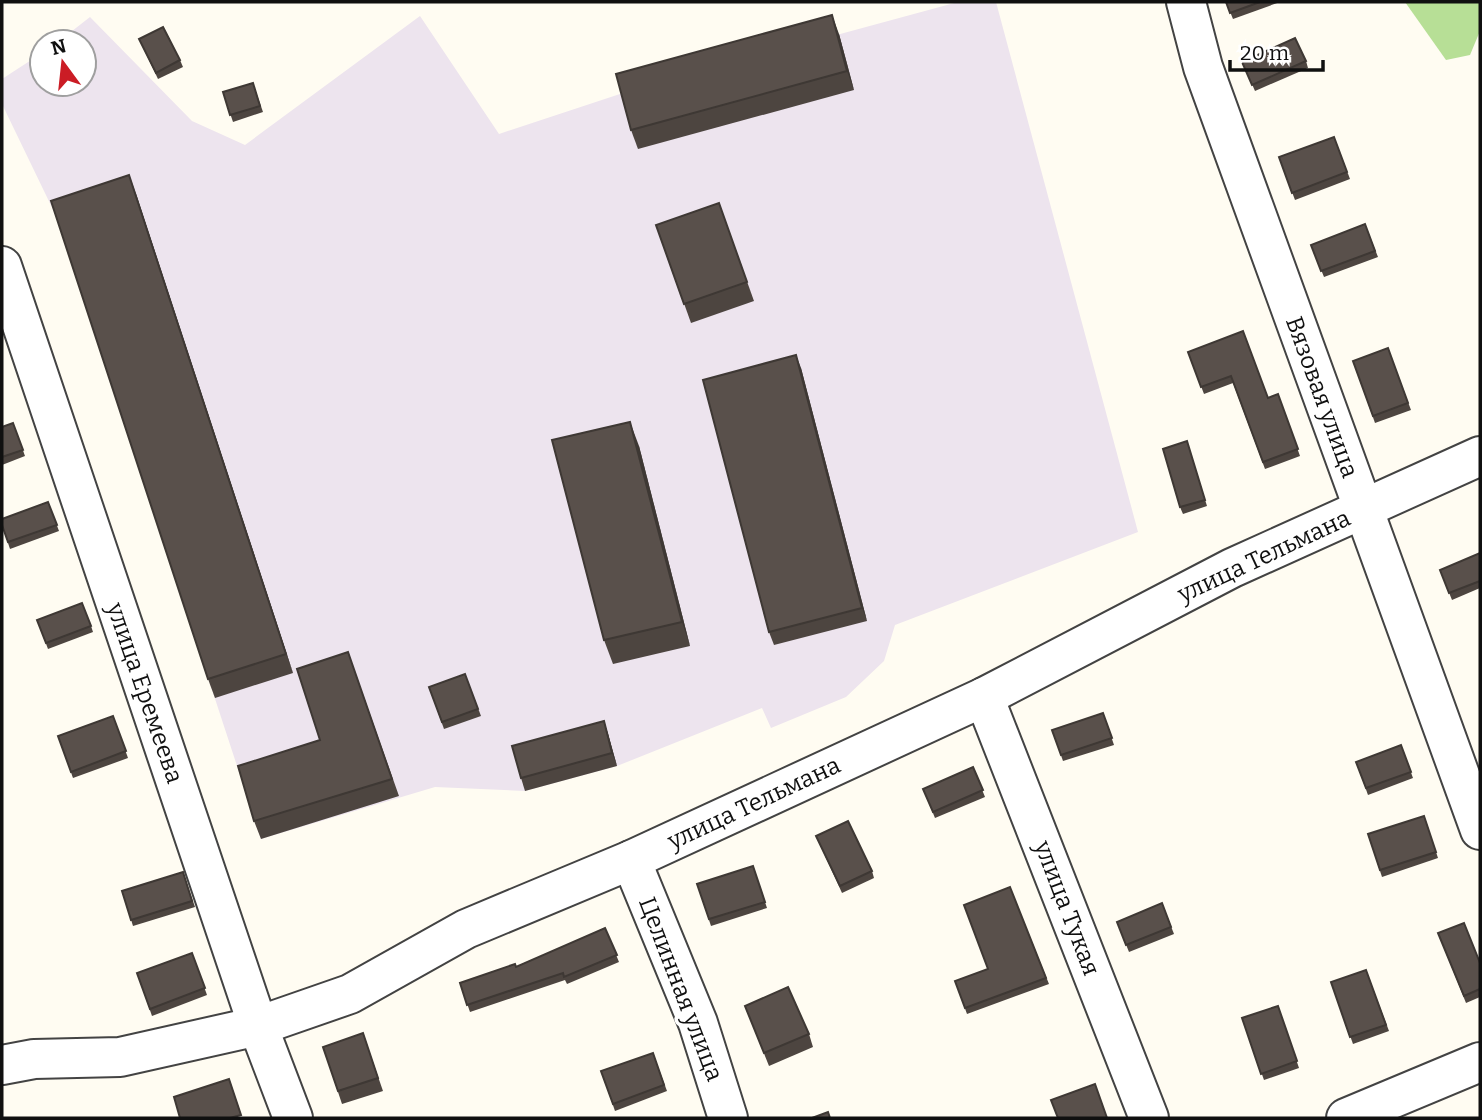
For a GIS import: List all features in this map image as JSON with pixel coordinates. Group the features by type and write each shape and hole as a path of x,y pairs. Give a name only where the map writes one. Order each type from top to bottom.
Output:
{"street":[{"name":"Вязовая улица","path":"1186,2 1208,80 1480,830"},
{"name":"улица Еремеева","path":"2,265 258,1026 293,1118"},
{"name":"улица Тельмана","path":"2,1065 34,1059 120,1058 258,1026 350,994 466,929 631,860 984,697 1232,568 1480,456"},
{"name":"улица Тукая","path":"984,697 1149,1118"},
{"name":"Целинная улица","path":"631,860 698,1023 728,1118"},
{"path":"1346,1118 1480,1062"}],"shaded area":[{"path":"958,2 996,2 1138,532 895,625 884,661 846,697 771,728 762,708 617,766 525,791 435,787 261,839 58,220 2,104 2,79 28,62 28,98 98,98 98,28 76,28 90,17 192,121 245,145 420,16 499,134 623,93"}],"green space":[{"path":"1405,2 1480,2 1480,31 1470,55 1446,60"}],"building":[{"path":"1226,2 1260,2 1230,13"},
{"path":"832,15 847,71 631,130 616,74"},
{"path":"163,27 180,60 156,73 139,39"},
{"path":"1295,38 1306,61 1252,85 1242,62"},
{"path":"253,83 260,106 230,115 223,92"},
{"path":"1334,137 1347,172 1292,193 1279,157"},
{"path":"129,175 286,654 208,679 51,201"},
{"path":"719,203 747,282 684,304 656,225"},
{"path":"1365,224 1375,251 1321,271 1311,245"},
{"path":"1243,331 1268,398 1278,394 1298,449 1263,462 1231,376 1201,387 1188,352"},
{"path":"1388,348 1408,403 1373,416 1353,361"},
{"path":"796,355 862,608 769,632 703,380"},
{"path":"630,422 682,622 604,640 552,440"},
{"path":"13,423 23,450 2,457 2,427"},
{"path":"1187,441 1205,500 1180,507 1163,449"},
{"path":"48,502 57,525 8,542 2,519"},
{"path":"1480,553 1480,581 1449,593 1440,570"},
{"path":"82,603 91,626 46,643 37,620"},
{"path":"348,652 392,779 254,821 238,766 320,740 297,669"},
{"path":"465,674 478,709 442,722 429,687"},
{"path":"1103,713 1112,738 1061,755 1052,730"},
{"path":"113,716 126,751 71,772 58,736"},
{"path":"604,721 612,753 521,778 512,746"},
{"path":"1401,745 1411,772 1366,788 1356,762"},
{"path":"973,767 983,790 933,812 923,789"},
{"path":"1424,816 1436,852 1380,870 1368,834"},
{"path":"848,821 872,871 840,886 816,836"},
{"path":"753,866 765,902 709,919 697,884"},
{"path":"183,872 192,901 131,920 122,891"},
{"path":"1010,887 1046,978 965,1008 955,981 988,969 964,905"},
{"path":"1162,903 1171,927 1126,945 1117,922"},
{"path":"1464,923 1480,963 1480,989 1464,996 1438,933"},
{"path":"605,928 617,955 564,977 563,973 467,1005 460,983 515,964 516,967"},
{"path":"192,953 205,988 150,1009 137,973"},
{"path":"1366,970 1386,1025 1350,1037 1331,982"},
{"path":"788,987 809,1034 764,1053 745,1006"},
{"path":"1278,1006 1297,1061 1261,1074 1242,1018"},
{"path":"363,1033 378,1078 338,1091 323,1047"},
{"path":"653,1053 664,1085 613,1104 601,1071"},
{"path":"229,1079 241,1115 230,1118 180,1118 174,1097"},
{"path":"1095,1084 1107,1118 1058,1118 1051,1100"},
{"path":"828,1112 830,1118 812,1118"}]}
